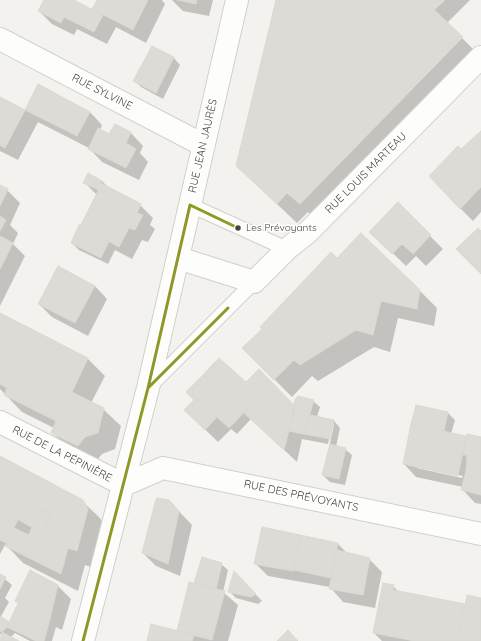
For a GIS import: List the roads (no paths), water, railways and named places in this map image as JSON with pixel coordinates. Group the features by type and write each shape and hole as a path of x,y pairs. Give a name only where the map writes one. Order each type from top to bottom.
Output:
{"street":[{"name":"RUE JEAN JAURÈS","path":"83,641 148,388 237,0"},
{"name":"RUE SYLVINE","path":"0,39 203,145"},
{"name":"RUE LOUIS MARTEAU","path":"254,282 287,249 307,233 481,57"},
{"path":"178,258 254,282"},
{"name":"RUE DE LA PÉPINIÈRE","path":"0,422 124,485"},
{"name":"RUE DES PRÉVOYANTS","path":"124,485 164,468 481,534"}],"lane":[{"path":"190,205 287,249"},
{"path":"148,388 254,282"}],"place":[{"name":"Les Prévoyants","path":"238,228"}]}
